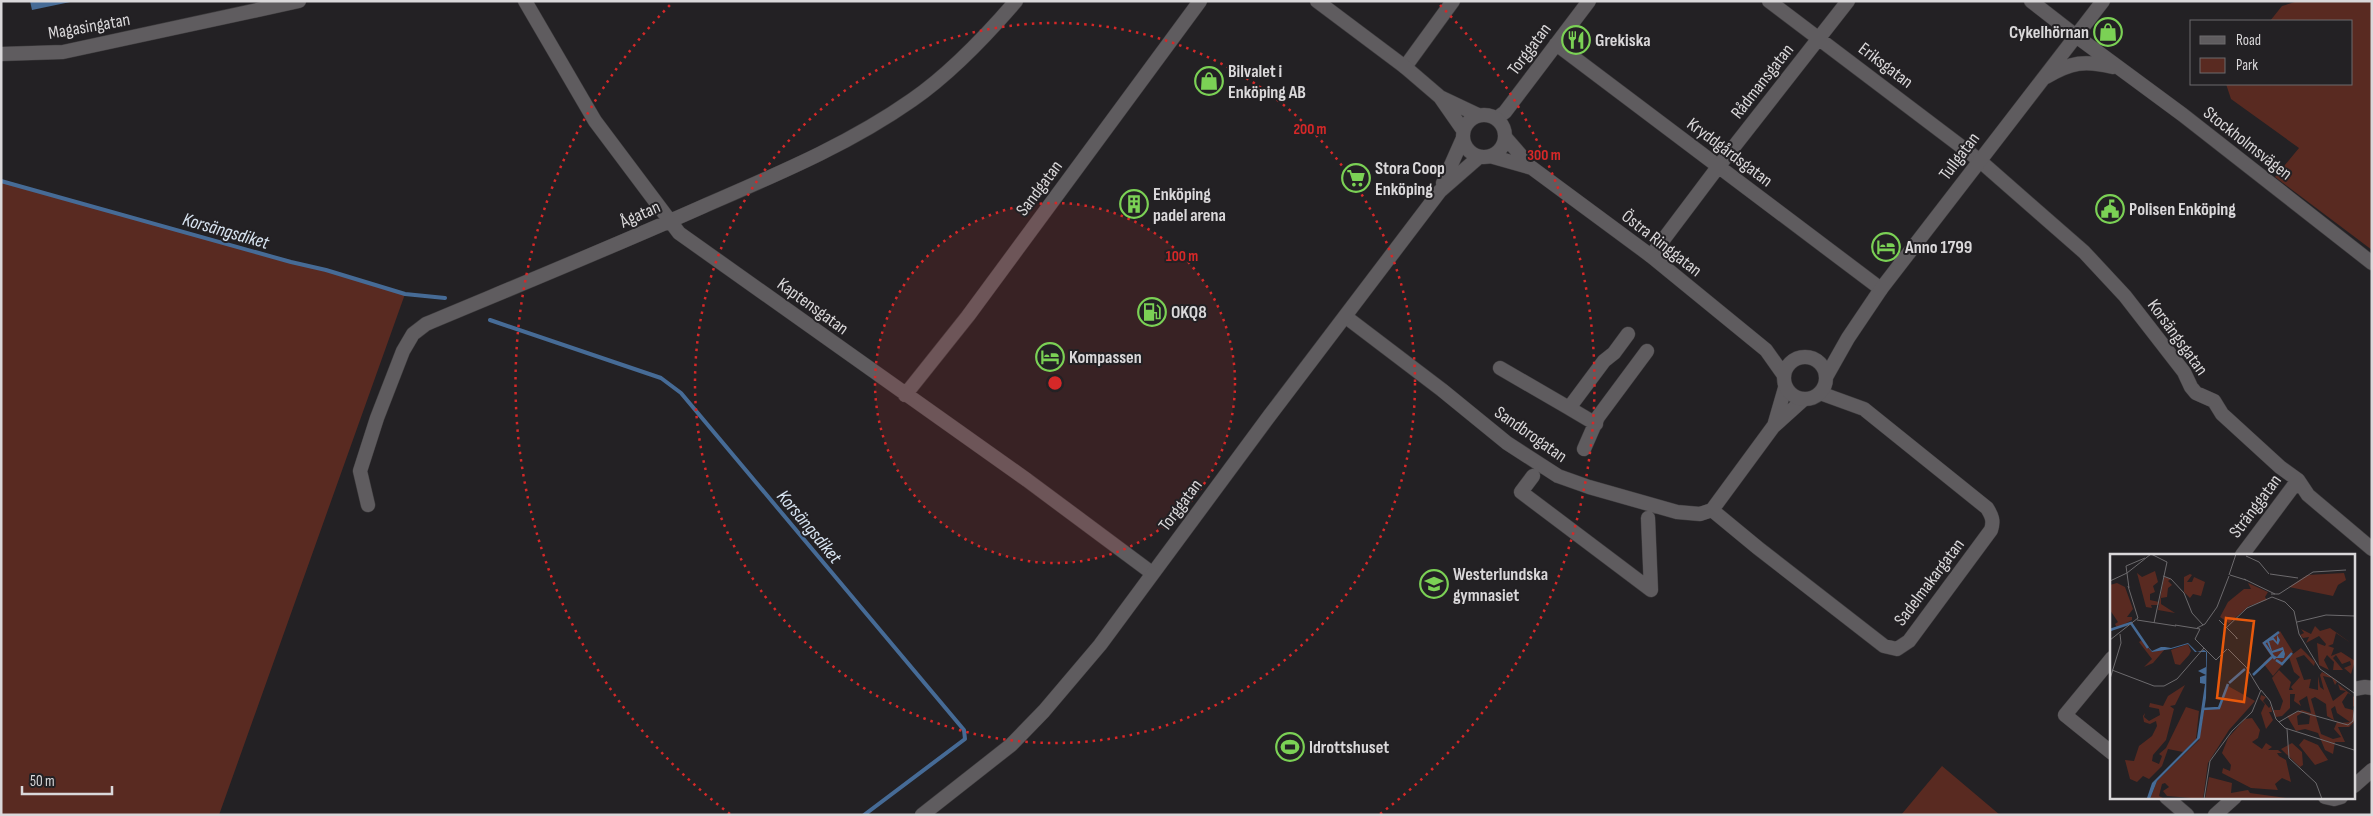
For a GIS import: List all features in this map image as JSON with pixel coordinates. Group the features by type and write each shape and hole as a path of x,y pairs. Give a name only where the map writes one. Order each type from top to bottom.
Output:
{"street":[{"name":"Magasingatan","path":"1,54 63,52 299,1"},
{"name":"Kaptensgatan","path":"524,1 595,121 679,233 1027,480 1152,573"},
{"name":"Ågatan","path":"368,505 360,470 377,418 403,352 413,334 426,324 804,163 913,100 961,60 1016,1"},
{"name":"Sandgatan","path":"905,395 968,316 1200,1"},
{"path":"1317,1 1405,67 1440,97 1478,115"},
{"path":"1405,67 1453,1"},
{"name":"Torggatan","path":"1498,118 1505,112 1589,1"},
{"name":"Eriksgatan","path":"1769,1 1980,160"},
{"name":"Rådmansgatan","path":"1651,256 1848,1"},
{"name":"Stockholmsvägen","path":"2031,1 2183,115 2372,263"},
{"name":"Tullgatan","path":"1826,377 1848,338 1881,289 2103,1"},
{"name":"Kryddgårdsgatan","path":"1556,44 1881,289"},
{"path":"2041,80 2072,64 2100,64 2120,69"},
{"path":"1440,97 1463,134 1468,151 1484,156 1501,148 1505,137 1503,126 1498,118 1486,114 1470,119 1463,134"},
{"name":"Torggatan","path":"922,815 1011,745 1100,645 1270,415 1440,191 1463,134"},
{"name":"Östra Ringgatan","path":"1505,137 1532,168 1651,256 1766,350 1784,381"},
{"name":"Torggatan","path":"1440,191 1484,156"},
{"name":"Östra Ringgatan","path":"1484,156 1532,168"},
{"name":"Korsängsgatan","path":"1980,160 2105,273 2184,372 2190,387 2196,393 2214,401 2222,414 2280,467 2298,480 2308,495 2372,549"},
{"name":"Sandbrogatan","path":"1346,317 1442,390 1507,443 1558,476 1589,488 1677,512 1700,514 1712,510"},
{"path":"1569,408 1604,361 1614,353 1628,334"},
{"name":"Tullgatan","path":"1807,357 1826,354 1848,338"},
{"name":"Östra Ringgatan","path":"1766,350 1807,357"},
{"path":"1584,449 1596,424 1647,351"},
{"path":"1712,510 1773,427 1804,400 1820,393 1824,387 1826,377 1824,367 1807,357 1786,366 1773,427"},
{"path":"1500,368 1596,424"},
{"path":"1784,381 1793,396 1804,400"},
{"name":"Sadelmakargatan","path":"1712,510 1884,646 1897,649 1909,641 1991,530 1993,523 1992,515 1987,508 1864,409 1820,393"},
{"path":"1533,476 1522,492 1651,590 1648,518"},
{"name":"Stränggatan","path":"2243,554 2298,480"},
{"path":"2110,660 2065,716 2110,752"},
{"path":"2356,689 2372,688"},
{"path":"2356,784 2372,770"},
{"path":"2167,798 2187,815"},
{"path":"2216,815 2234,798"}],"green space":[{"path":"2298,1 2372,1 2372,250 2275,177 2299,148 2231,99 2226,85 2353,85 2353,20 2271,20 2282,6"},
{"path":"1,181 326,270 405,294 219,815 1,815"},
{"path":"1942,766 2000,815 1901,815"}],"water":[{"path":"30,1 75,1 32,10"}],"waterway":[{"name":"Korsängsdiket","path":"1,181 291,262 326,270 405,294 445,298"},
{"name":"Korsängsdiket","path":"490,320 661,378 681,393 964,730 965,739 864,815"}],"place":[{"name":"Cykelhörnan","path":"2108,32"},
{"name":"Grekiska","path":"1576,40"},
{"name":"Bilvalet i Enköping AB","path":"1209,81"},
{"name":"Stora Coop Enköping","path":"1356,178"},
{"name":"Enköping padel arena","path":"1134,204"},
{"name":"Polisen Enköping","path":"2110,209"},
{"name":"Anno 1799","path":"1886,247"},
{"name":"OKQ8","path":"1152,312"},
{"name":"Kompassen","path":"1050,357"},
{"name":"Westerlundska gymnasiet","path":"1434,584"},
{"name":"Idrottshuset","path":"1290,747"}]}
